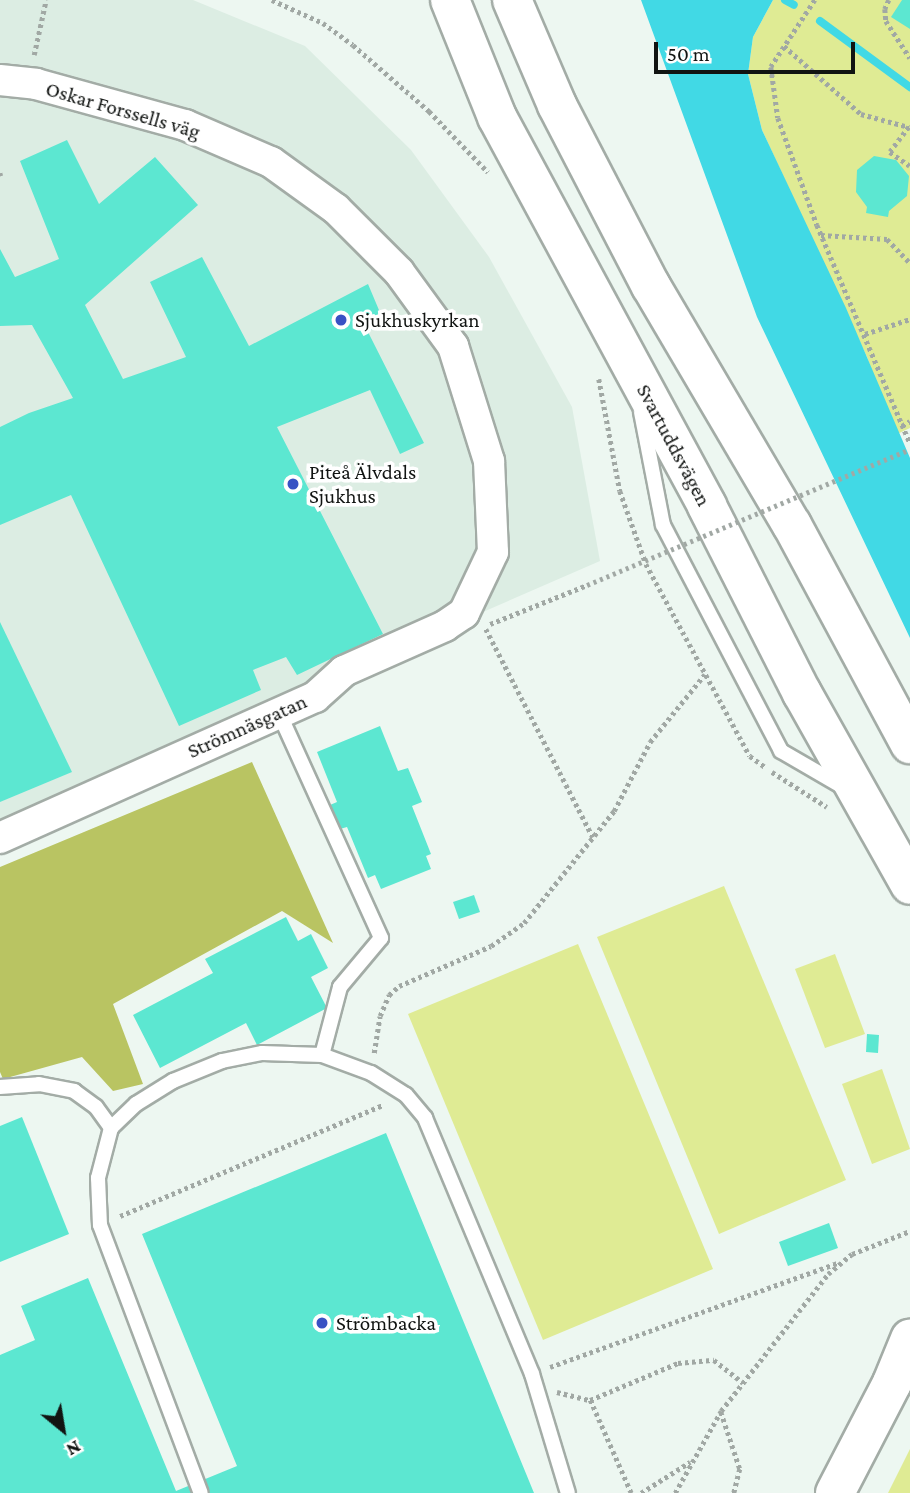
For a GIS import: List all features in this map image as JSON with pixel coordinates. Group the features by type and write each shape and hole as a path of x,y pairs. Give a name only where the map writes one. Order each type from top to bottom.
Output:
{"main road":[{"name":"Svartuddsvägen","path":"450,0 497,117 615,371 802,693 847,804 910,886"},
{"path":"512,0 557,105 652,286 792,525 910,744"},
{"path":"835,1493 892,1383 910,1339"}],"street":[{"name":"Oskar Forssells väg","path":"14,82 185,125 271,162 336,209 399,272 453,346 489,461 493,552"},
{"name":"Strömnäsgatan","path":"0,838 314,697 344,671 445,626 464,613 493,552"}],"lane":[{"path":"615,371 686,501"},
{"path":"723,572 847,804"},
{"path":"279,713 381,938 340,986 322,1055"},
{"path":"201,1493 100,1224 98,1178 111,1128 136,1104 173,1081 222,1061 262,1053 322,1055 371,1073 406,1095 425,1118 534,1380 568,1493"},
{"path":"0,1087 39,1084 74,1091 96,1107 111,1128"}],"path":[{"path":"14,82 46,0"},
{"path":"271,0 323,23 353,45 429,111 493,179"},
{"path":"815,0 771,67 778,118 821,235 910,443"},
{"path":"890,0 885,9 886,21 910,58"},
{"path":"783,46 861,114 910,126 890,152 910,166"},
{"path":"821,235 887,239 910,263"},
{"path":"865,334 910,319"},
{"path":"615,371 603,389 607,433 631,527 666,604 750,756 847,804"},
{"path":"902,426 910,421"},
{"path":"496,621 910,449"},
{"path":"485,627 593,836"},
{"path":"371,1073 380,1016 389,995 412,978 507,937 524,923 614,811 650,742 705,674"},
{"path":"100,1224 406,1095"},
{"path":"534,1380 839,1263 852,1254 910,1231"},
{"path":"675,1493 721,1411 839,1263"},
{"path":"534,1380 590,1400 678,1363 714,1360 743,1383"},
{"path":"590,1400 631,1493"},
{"path":"721,1411 740,1469 734,1493"},
{"path":"641,1493 692,1461"}],"shaded area":[{"name":"Piteå Älvdals Sjukhus","path":"0,0 193,0 305,46 411,150 489,257 572,407 600,561 0,822"}],"green space":[{"path":"773,0 910,0 910,428 895,435 867,357 762,130 748,74 753,37"},
{"path":"252,762 333,943 282,911 113,1004 143,1084 113,1091 82,1057 3,1079 0,1072 0,867"},
{"path":"724,886 846,1180 719,1234 597,937"},
{"path":"578,944 713,1269 543,1340 408,1014"},
{"path":"835,954 865,1034 825,1048 795,969"},
{"path":"882,1069 910,1149 872,1164 842,1084"},
{"path":"910,1449 910,1493 888,1493"}],"water":[{"path":"641,0 773,0 753,37 748,74 762,130 846,308 910,458 910,638 757,317"}],"building":[{"path":"902,0 910,0 910,29 891,17"},
{"name":"Piteå Älvdals Sjukhus","path":"67,140 99,204 155,157 198,205 85,305 123,379 186,357 150,282 202,257 249,346 368,284 384,322 368,332 424,443 400,454 370,390 277,427 383,634 297,675 286,657 253,670 261,690 179,726 71,495 0,525 0,427 29,413 73,398 32,325 0,326 0,249 15,277 59,259 20,161"},
{"path":"874,156 896,160 909,176 907,196 889,211 888,217 866,213 867,207 856,192 857,170"},
{"path":"0,622 72,772 0,802"},
{"path":"380,726 398,771 408,768 422,802 412,806 431,854 426,856 431,869 381,889 375,875 368,878 347,827 340,829 330,805 337,802 317,752"},
{"path":"474,895 480,912 459,919 453,902"},
{"path":"286,917 298,941 311,934 328,968 311,977 327,1008 257,1045 246,1023 160,1068 133,1015 213,973 205,959"},
{"path":"867,1034 879,1035 878,1053 866,1052"},
{"path":"22,1117 69,1234 0,1262 0,1126"},
{"name":"Strömbacka","path":"386,1133 534,1493 0,1493 0,1355 35,1340 21,1306 88,1278 176,1491 237,1466 142,1234"},
{"path":"829,1223 838,1248 788,1266 779,1242"}],"waterway":[{"path":"785,0 794,5"},
{"path":"820,21 910,87"}],"place":[{"name":"Sjukhuskyrkan","path":"341,320"},
{"name":"Piteå Älvdals Sjukhus","path":"293,484"},
{"name":"Strömbacka","path":"322,1323"}]}
